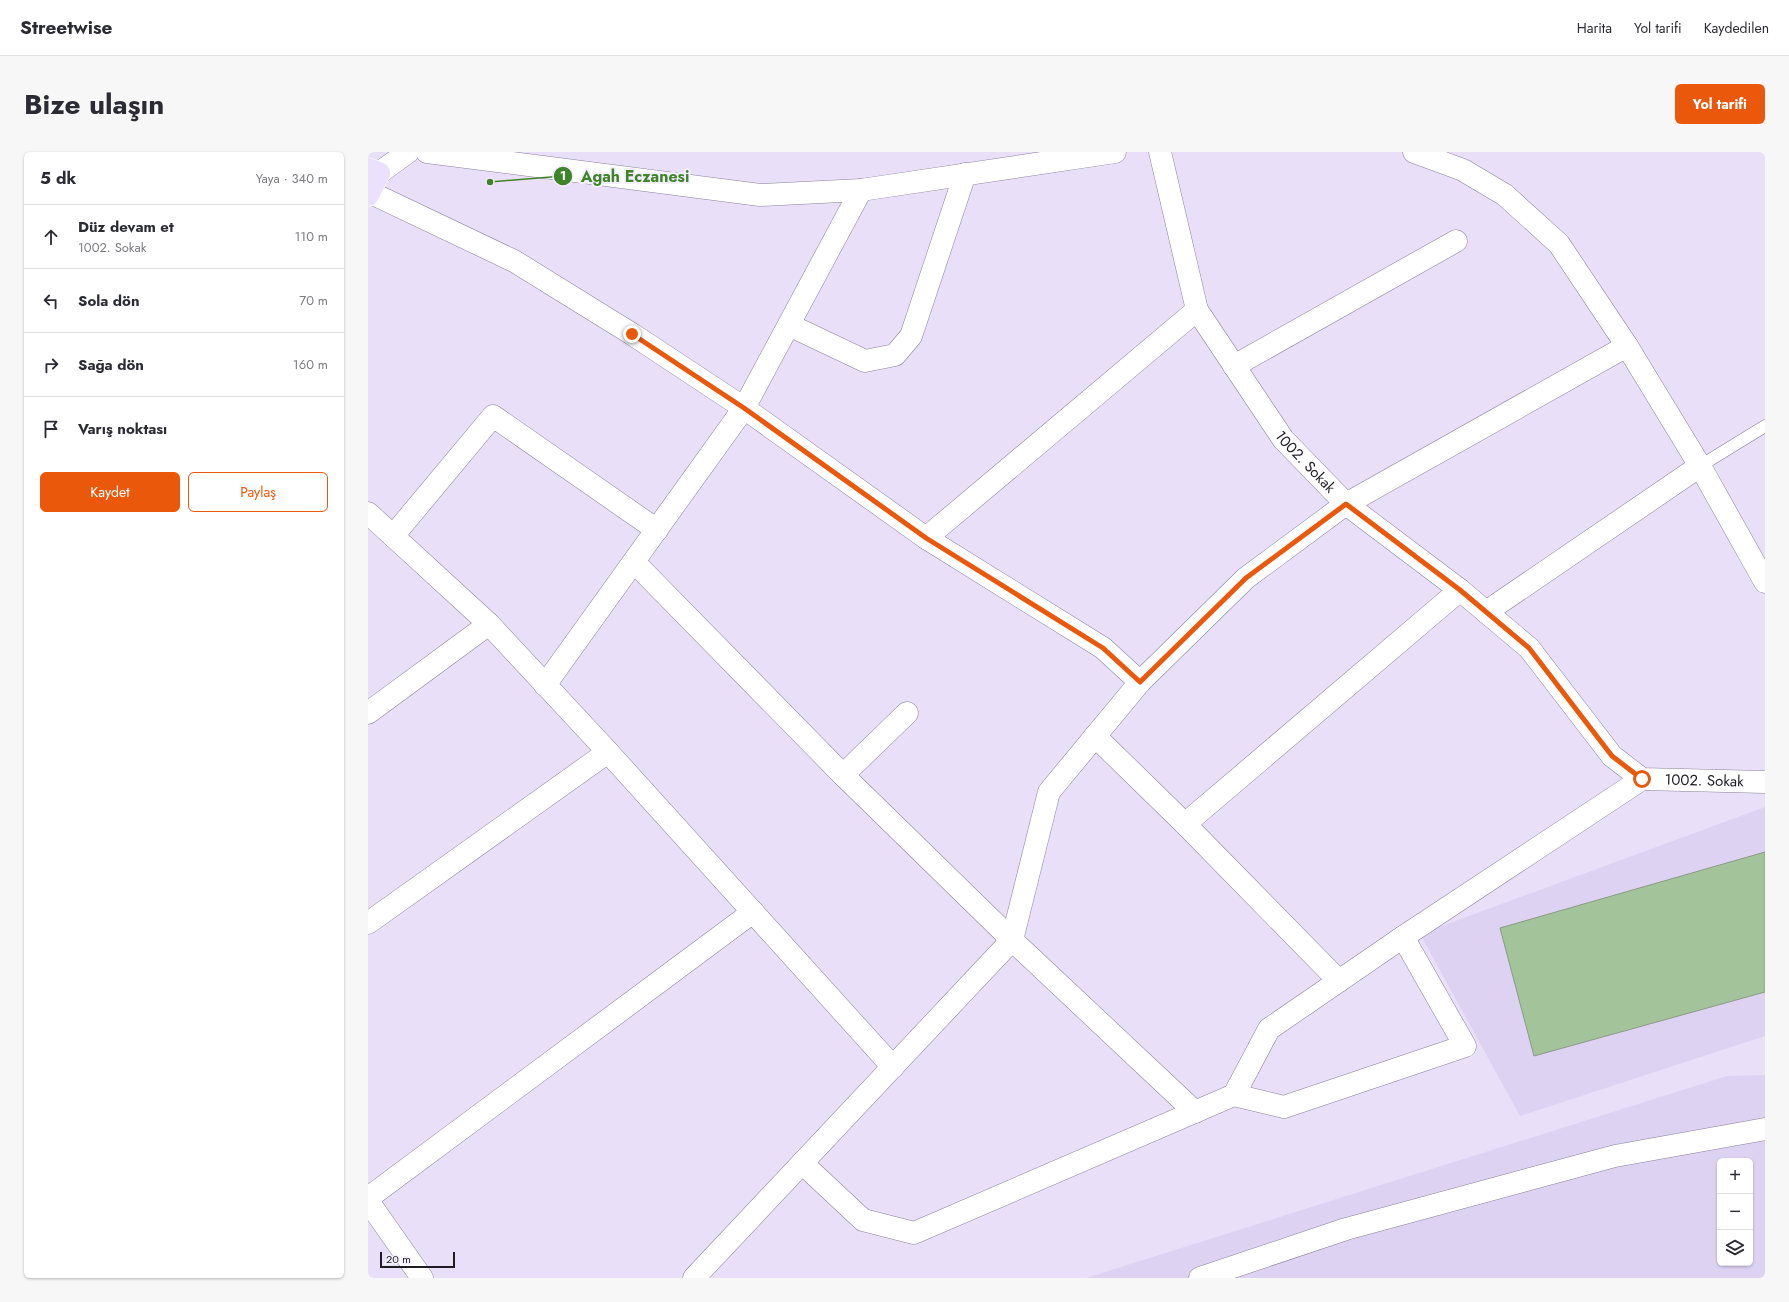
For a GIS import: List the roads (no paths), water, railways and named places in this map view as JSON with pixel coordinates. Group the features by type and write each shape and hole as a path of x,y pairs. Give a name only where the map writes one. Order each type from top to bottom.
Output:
{"street":[{"path":"408,152 371,182 514,261 632,334 744,408 926,538 1103,648 1140,682"},
{"path":"428,152 522,158 760,195 861,190 1115,152"},
{"name":"1002. Sokak","path":"1160,152 1197,310 1283,439 1346,504 1460,590 1529,648 1612,756 1642,779 1765,782"},
{"path":"1414,152 1463,170 1506,195 1559,244 1627,346 1700,466 1765,582"},
{"path":"789,325 865,361 895,355 911,336 965,174"},
{"path":"545,685 744,408 861,190"},
{"path":"1234,366 1456,241"},
{"path":"926,538 1197,310"},
{"path":"694,1278 1012,940 1049,792 1140,682 1246,578 1346,504 1627,346"},
{"path":"393,536 493,416 657,530"},
{"path":"1486,612 1700,466"},
{"path":"368,513 489,624 608,752 893,1067"},
{"path":"634,562 843,774 1012,940 1195,1112"},
{"path":"1185,824 1460,590"},
{"path":"368,713 489,624"},
{"path":"843,774 907,713"},
{"path":"1095,736 1185,824 1339,981"},
{"path":"368,923 608,752"},
{"path":"1234,1095 1269,1029 1403,937 1642,779"},
{"path":"422,1278 368,1199 753,912"},
{"path":"802,1164 863,1220 914,1233 1234,1095 1284,1106 1465,1046 1403,937"},
{"path":"1200,1278 1346,1229 1615,1156 1765,1129"}],"lane":[{"path":"1700,466 1765,426"}],"place":[{"name":"Agah Eczanesi","path":"490,182"}]}
